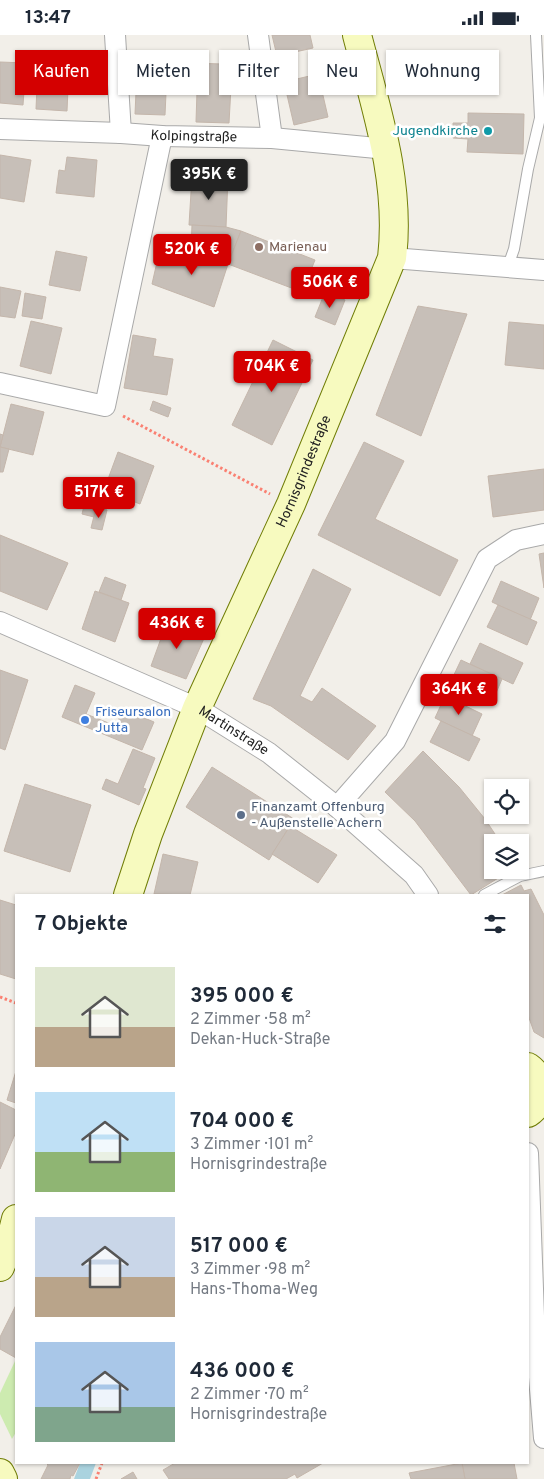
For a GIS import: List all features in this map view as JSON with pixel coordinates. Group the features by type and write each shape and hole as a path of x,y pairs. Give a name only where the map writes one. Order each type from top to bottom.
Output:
{"main road":[{"name":"Hornisgrindestraße","path":"128,894 148,834 197,708 291,504 392,258 394,238 392,186 386,149 358,35"},
{"path":"529,1112 538,1104 542,1095 538,1079"},
{"path":"0,1267 10,1243 10,1227"},
{"path":"0,1473 3,1479"}],"street":[{"path":"115,35 121,133"},
{"path":"258,35 272,138"},
{"name":"Kolpingstraße","path":"0,129 121,133 162,137 272,138 386,149"},
{"path":"0,383 105,407 162,137"},
{"path":"392,258 544,270"},
{"path":"337,807 394,741 487,559 516,541 544,534"},
{"name":"Martinstraße","path":"0,622 197,708 269,753 337,807 414,875 427,894"},
{"path":"529,1176 534,1316 544,1438"}],"lane":[{"path":"508,266 514,249 528,169 540,118 536,35"},
{"path":"486,894 520,876 544,871"}],"path":[{"path":"105,407 291,504"},
{"path":"0,997 15,1003"},
{"path":"96,1479 102,1464"}],"green space":[{"path":"15,1361 15,1434 12,1439 0,1414 0,1393"}],"water":[{"path":"80,1464 96,1464 90,1479 74,1479"}],"building":[{"path":"272,35 310,35 313,48 298,51 276,50"},
{"path":"0,62 15,63 15,95 24,95 23,105 0,103"},
{"path":"209,64 219,64 219,95 231,95 229,123 196,122 197,95 209,95"},
{"path":"308,76 308,95 323,95 328,117 294,125 287,95 298,95 298,79"},
{"path":"37,95 68,95 67,111 36,109"},
{"path":"136,95 166,95 165,115 135,114"},
{"name":"Jugendkirche","path":"468,113 524,114 523,154 467,152 468,139 453,138 453,123 468,123"},
{"path":"0,155 31,160 24,202 0,198"},
{"path":"67,157 97,160 94,197 56,193 59,170 65,171"},
{"path":"192,176 228,177 226,227 189,225"},
{"path":"192,225 226,227 241,231 228,264 191,249"},
{"path":"241,231 315,260 302,292 228,264"},
{"path":"179,244 228,264 214,307 152,284 157,262 175,265"},
{"path":"56,251 87,257 80,291 49,285"},
{"path":"0,287 21,291 15,318 0,316"},
{"path":"325,292 345,300 335,325 315,317"},
{"path":"25,293 46,297 42,319 22,316"},
{"path":"418,306 467,314 421,436 376,415"},
{"path":"31,321 62,328 51,374 20,366"},
{"path":"509,322 544,325 544,369 505,365"},
{"path":"133,335 156,339 153,356 173,359 167,395 124,388"},
{"path":"273,340 313,360 272,445 232,425"},
{"path":"153,401 171,408 168,417 150,410"},
{"path":"11,404 44,412 33,455 0,447"},
{"path":"0,434 3,435 0,447"},
{"path":"364,442 404,461 375,519 458,560 440,596 318,535"},
{"path":"0,447 9,449 3,472 0,472"},
{"path":"118,452 154,466 140,504 104,490"},
{"path":"544,469 544,510 493,517 488,476"},
{"path":"86,498 98,500 94,517 82,514"},
{"path":"96,508 107,510 102,530 91,528"},
{"path":"0,535 68,563 47,610 0,591"},
{"path":"544,553 544,588 539,554"},
{"path":"313,569 351,589 300,696 312,702 322,688 376,726 348,760 271,706 253,699"},
{"path":"105,577 126,585 121,600 99,592"},
{"path":"501,581 539,598 530,620 492,602"},
{"path":"95,591 129,603 115,642 82,629"},
{"path":"498,605 537,622 527,645 487,627"},
{"path":"167,622 205,636 186,679 151,666"},
{"path":"480,643 523,663 513,684 470,664"},
{"path":"461,660 502,679 493,700 451,681"},
{"path":"0,670 28,680 5,750 0,748"},
{"name":"Friseursalon Jutta","path":"75,685 95,693 86,714 116,726 123,709 154,722 142,750 62,717"},
{"path":"445,696 482,714 472,736 435,718"},
{"path":"441,721 480,739 469,761 430,742"},
{"path":"133,749 155,758 143,788 146,789 139,805 102,789 106,779 118,784"},
{"path":"423,751 459,787 484,818 484,824 488,824 495,834 484,834 484,879 497,879 470,894 415,821 385,792"},
{"path":"212,767 294,819 269,860 186,807"},
{"path":"25,784 91,805 70,872 4,851"},
{"path":"290,826 337,855 318,883 272,854"},
{"path":"163,854 198,862 190,894 154,894"},
{"path":"521,885 524,891 531,889 544,915 544,1038 534,1032 529,1018 529,894 504,894"},
{"path":"0,900 15,905 15,979 0,974"},
{"path":"15,1074 15,1103 7,1100"},
{"path":"0,1102 15,1110 15,1134 0,1169"},
{"path":"15,1307 15,1357 0,1349 0,1337"},
{"path":"79,1464 70,1479 41,1479 48,1465"},
{"path":"173,1464 321,1464 297,1478 295,1474 286,1479 169,1479 163,1470"},
{"path":"462,1464 514,1464 517,1479 465,1479"},
{"path":"462,1464 465,1479 411,1479 409,1473"},
{"path":"133,1472 137,1479 121,1479"}],"place":[{"name":"Jugendkirche","path":"488,131"},
{"name":"Marienau","path":"259,247"},
{"name":"Friseursalon Jutta","path":"85,720"},
{"name":"Finanzamt Offenburg - Außenstelle Achern","path":"241,815"}]}
